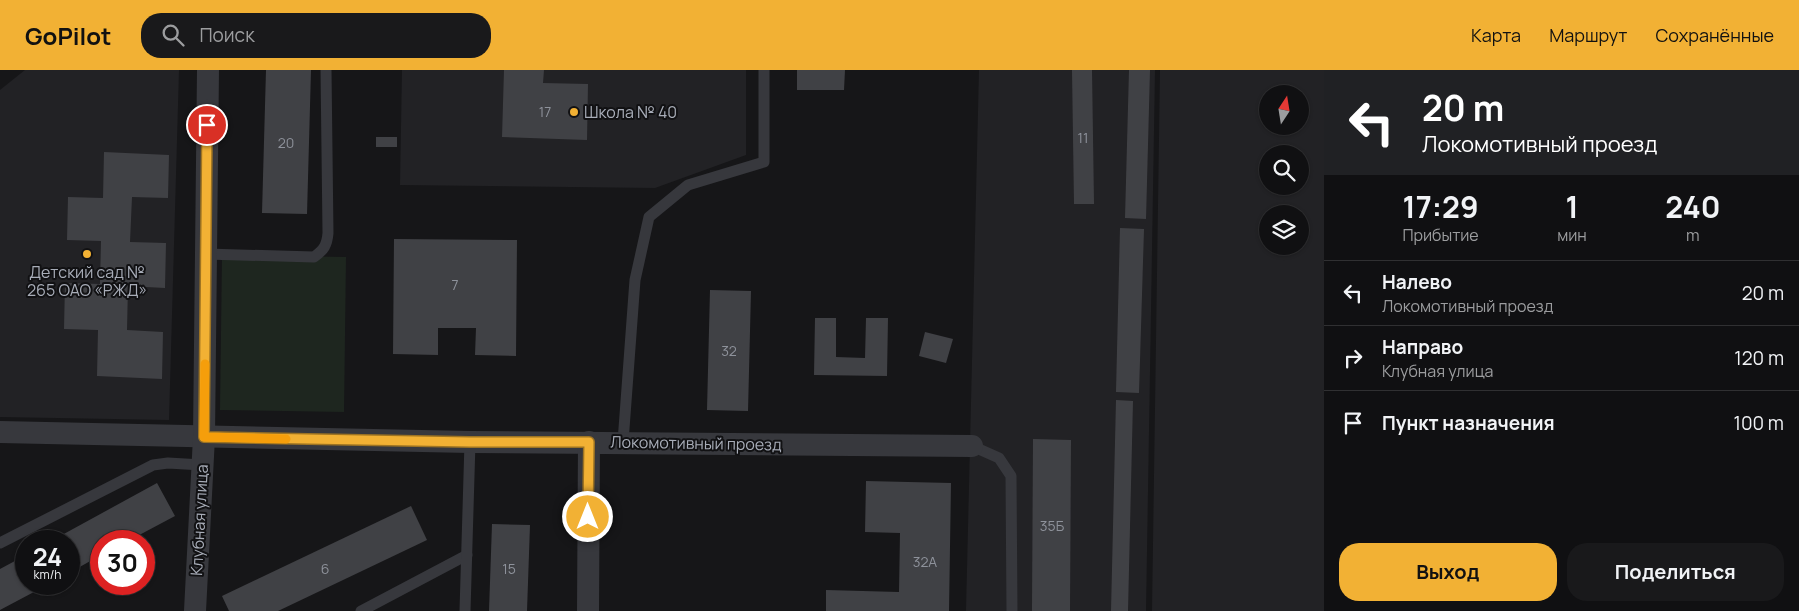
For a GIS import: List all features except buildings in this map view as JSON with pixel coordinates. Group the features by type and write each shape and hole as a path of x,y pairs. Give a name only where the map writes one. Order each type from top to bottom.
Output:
{"street":[{"name":"Клубная улица","path":"195,611 204,437 208,70"},
{"name":"Локомотивный проезд","path":"0,432 470,442 972,446"},
{"path":"588,611 589,442"}],"lane":[{"path":"206,254 314,257 323,251 327,243 328,234 326,70"},
{"path":"624,442 635,280 649,217 688,185 764,162 764,70"},
{"path":"465,611 470,442"},
{"path":"972,446 999,458 1011,476 1012,611"},
{"path":"0,543 153,465 168,463 202,465"},
{"path":"361,611 467,555"}],"shaded area":[{"name":"Детский сад № 265 ОАО «РЖД»","path":"25,70 179,70 169,420 0,417 0,90"},
{"name":"Школа № 40","path":"402,70 746,70 746,155 655,188 400,185"},
{"path":"979,70 1155,70 1146,611 966,611"},
{"path":"1160,70 1324,70 1324,611 1152,611"},
{"path":"222,255 346,257 344,412 220,410"}],"slow traffic":[{"path":"205,364 204,437 286,439"}],"place":[{"name":"Школа № 40","path":"574,112"},
{"name":"Детский сад № 265 ОАО «РЖД»","path":"87,254"}],"route":[{"path":"207,125 204,437 470,442 589,442 588,517"}]}
